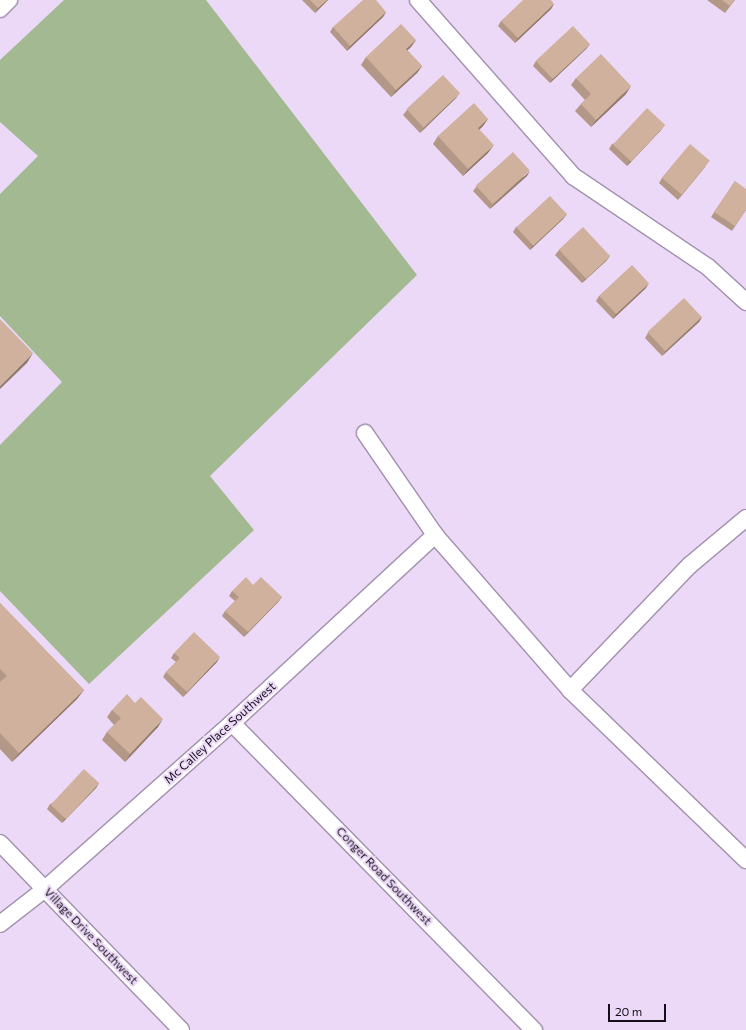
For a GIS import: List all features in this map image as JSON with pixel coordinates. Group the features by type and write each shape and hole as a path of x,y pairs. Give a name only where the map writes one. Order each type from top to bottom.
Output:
{"street":[{"path":"0,9 10,0"},
{"path":"418,0 573,176 708,267 746,302"},
{"path":"365,433 434,535 570,690 746,860"},
{"path":"570,690 690,565 746,518"},
{"name":"Mc Calley Place Southwest","path":"0,924 45,889 232,724 434,535"},
{"name":"Conger Road Southwest","path":"232,724 534,1030"},
{"name":"Village Drive Southwest","path":"0,843 180,1030"}],"green space":[{"path":"64,0 206,0 417,275 210,476 254,530 89,684 0,591 0,445 62,382 0,316 0,194 38,156 0,122 0,60"}],"building":[{"path":"310,0 327,0 318,8"},
{"path":"363,0 376,0 386,12 350,46 333,27"},
{"path":"523,0 551,0 554,4 518,38 501,21"},
{"path":"722,0 734,0 730,6"},
{"path":"401,24 416,40 406,49 422,66 396,90 366,57"},
{"path":"573,26 590,44 553,79 536,61"},
{"path":"601,54 631,86 596,120 581,104 591,94 576,78"},
{"path":"443,75 460,93 423,127 406,109"},
{"path":"474,103 488,119 478,128 494,145 468,169 438,136"},
{"path":"647,108 665,125 631,162 613,145"},
{"path":"690,144 710,161 682,194 662,178"},
{"path":"513,152 530,171 493,204 476,185"},
{"path":"735,181 746,189 746,210 735,226 714,212"},
{"path":"550,196 567,214 533,246 516,227"},
{"path":"583,227 610,256 586,279 559,250"},
{"path":"632,265 649,283 616,314 599,296"},
{"path":"684,298 702,317 665,351 647,332"},
{"path":"0,319 33,353 0,386"},
{"path":"246,577 253,585 261,577 282,597 248,632 225,611 239,597 232,591"},
{"path":"0,603 84,690 19,753 0,733 0,682 7,676 0,669"},
{"path":"194,632 220,657 187,692 166,672 180,658 174,653"},
{"path":"127,694 135,703 141,697 163,719 130,754 107,732 121,718 112,710"},
{"path":"84,769 99,783 66,819 51,805"}]}
